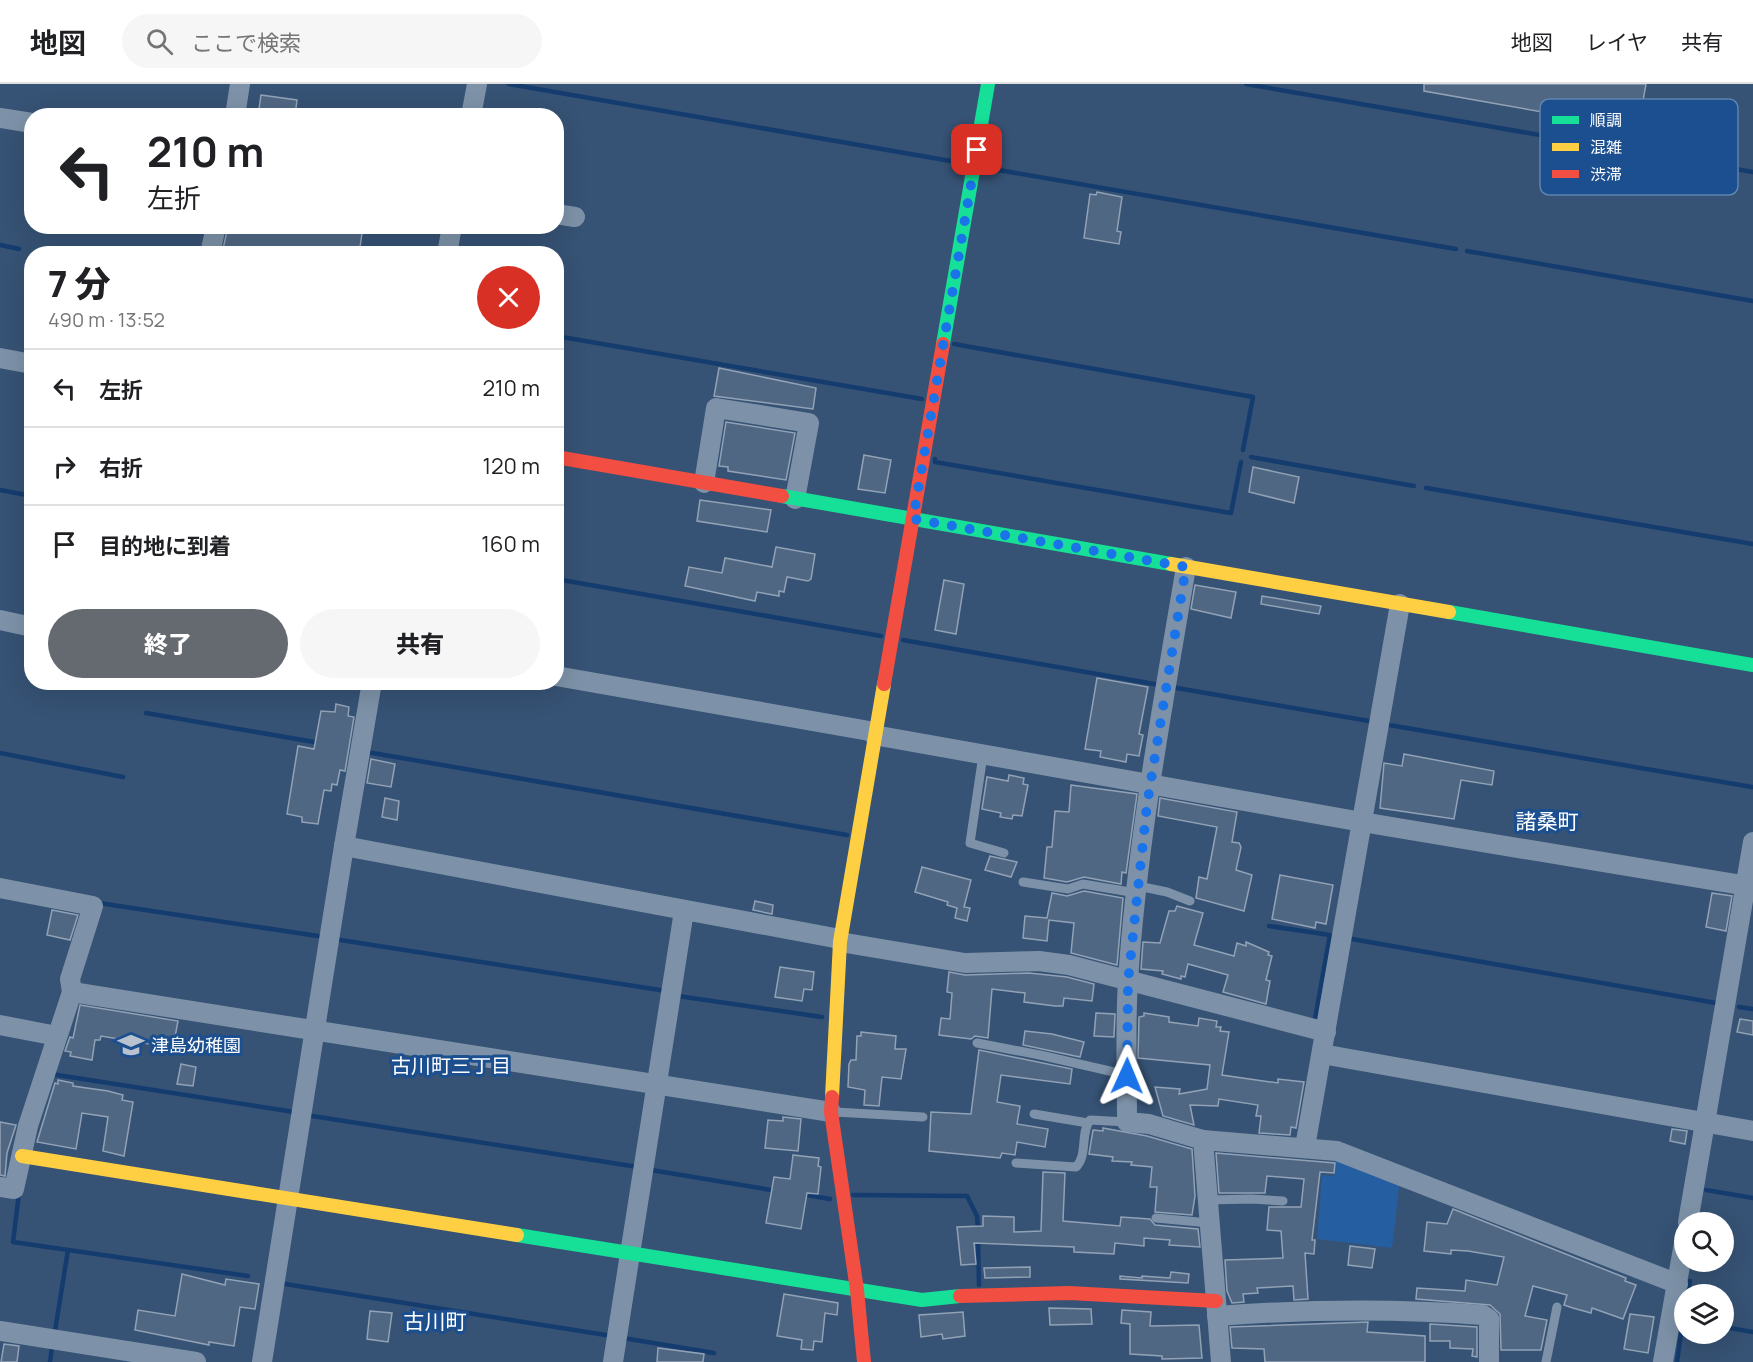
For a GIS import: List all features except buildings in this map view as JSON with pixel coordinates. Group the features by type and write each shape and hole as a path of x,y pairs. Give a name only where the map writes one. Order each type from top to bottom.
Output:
{"street":[{"path":"236,108 240,84"},
{"path":"472,108 477,84"},
{"path":"864,1362 857,1290 831,1112 840,940 988,84"},
{"path":"0,118 24,122"},
{"path":"0,358 24,362"},
{"path":"704,483 716,408 809,423 795,499"},
{"path":"564,458 1753,665"},
{"path":"1186,567 1149,784 1137,890 1128,982 1127,1122 1149,1125 1203,1140 1337,1151 1678,1284 1680,1272"},
{"path":"1305,1147 1400,604"},
{"path":"0,620 24,625"},
{"path":"564,677 983,755 1749,887"},
{"path":"262,1362 371,690"},
{"path":"1690,1212 1749,887 1753,842"},
{"path":"344,846 965,963 1039,961 1069,965 1326,1032"},
{"path":"0,888 93,906 70,979 72,992 28,1126 14,1189 0,1187"},
{"path":"613,1362 684,911"},
{"path":"72,992 831,1112"},
{"path":"0,1025 57,1036"},
{"path":"1322,1054 1753,1131"},
{"path":"1203,1140 1221,1362"},
{"path":"22,1156 922,1300 984,1294 1109,1292 1217,1309 1420,1310 1483,1315 1489,1319 1489,1362"},
{"path":"1663,1362 1674,1305"},
{"path":"0,1331 196,1362"}],"lane":[{"path":"983,755 970,843 1004,853"},
{"path":"1023,882 1068,889 1083,884 1167,892 1190,901"},
{"path":"977,1043 1040,1054 1127,1076"},
{"path":"831,1112 922,1118"},
{"path":"1034,1114 1088,1123 1090,1120 1127,1122"},
{"path":"1016,1163 1076,1167 1080,1162 1088,1123"},
{"path":"1208,1200 1251,1198 1282,1201"},
{"path":"1156,1218 1209,1223"},
{"path":"1546,1362 1557,1307"}],"shaded area":[{"path":"1337,1155 1400,1180 1392,1248 1317,1239 1322,1175 1334,1176"}],"waterway":[{"path":"509,84 962,163"},
{"path":"1246,84 1540,135"},
{"path":"987,168 1456,249"},
{"path":"1738,169 1753,172"},
{"path":"0,245 19,249"},
{"path":"1467,251 1753,301"},
{"path":"564,337 922,399"},
{"path":"954,344 1253,397 1243,450"},
{"path":"1251,457 1414,486"},
{"path":"935,459 935,462 1231,513 1241,462"},
{"path":"1426,488 1753,544"},
{"path":"0,490 24,494"},
{"path":"564,580 881,636"},
{"path":"903,640 1160,685"},
{"path":"1171,687 1369,721"},
{"path":"146,713 320,743"},
{"path":"1389,725 1752,787"},
{"path":"367,752 847,835"},
{"path":"0,753 123,777"},
{"path":"99,903 318,936"},
{"path":"1269,926 1330,935 1315,1019"},
{"path":"334,939 666,991"},
{"path":"1352,939 1716,1003"},
{"path":"678,996 822,1017"},
{"path":"1739,1007 1753,1009"},
{"path":"51,1074 294,1112"},
{"path":"306,1115 638,1167"},
{"path":"651,1170 777,1191"},
{"path":"1706,1190 1753,1198"},
{"path":"19,1193 13,1242 248,1276"},
{"path":"801,1194 830,1199"},
{"path":"853,1195 967,1196 977,1216 978,1231"},
{"path":"978,1239 979,1285"},
{"path":"55,1331 68,1250"},
{"path":"279,1283 612,1336"},
{"path":"1734,1329 1753,1332"},
{"path":"623,1338 714,1353"},
{"path":"1677,1362 1680,1344"},
{"path":"50,1362 52,1347"}],"traffic: fast":[{"path":"943,344 988,84"},
{"path":"782,496 1171,564"},
{"path":"1449,612 1753,665"},
{"path":"517,1235 922,1300 960,1296"}],"traffic: slow":[{"path":"1171,564 1449,612"},
{"path":"832,1097 840,942 884,684"},
{"path":"22,1156 517,1235"}],"traffic: jam":[{"path":"884,684 943,344"},
{"path":"564,458 782,496"},
{"path":"832,1097 831,1112 857,1290 864,1362"},
{"path":"960,1296 1069,1293 1216,1301"}],"place":[{"name":"津島幼稚園","path":"131,1045"}],"district":[{"name":"諸桑町","path":"1547,821"},
{"name":"古川町三丁目","path":"451,1065"},
{"name":"古川町","path":"435,1321"}],"route":[{"path":"977,150 913,519 1186,567 1149,784 1128,982 1127,1076"}]}
